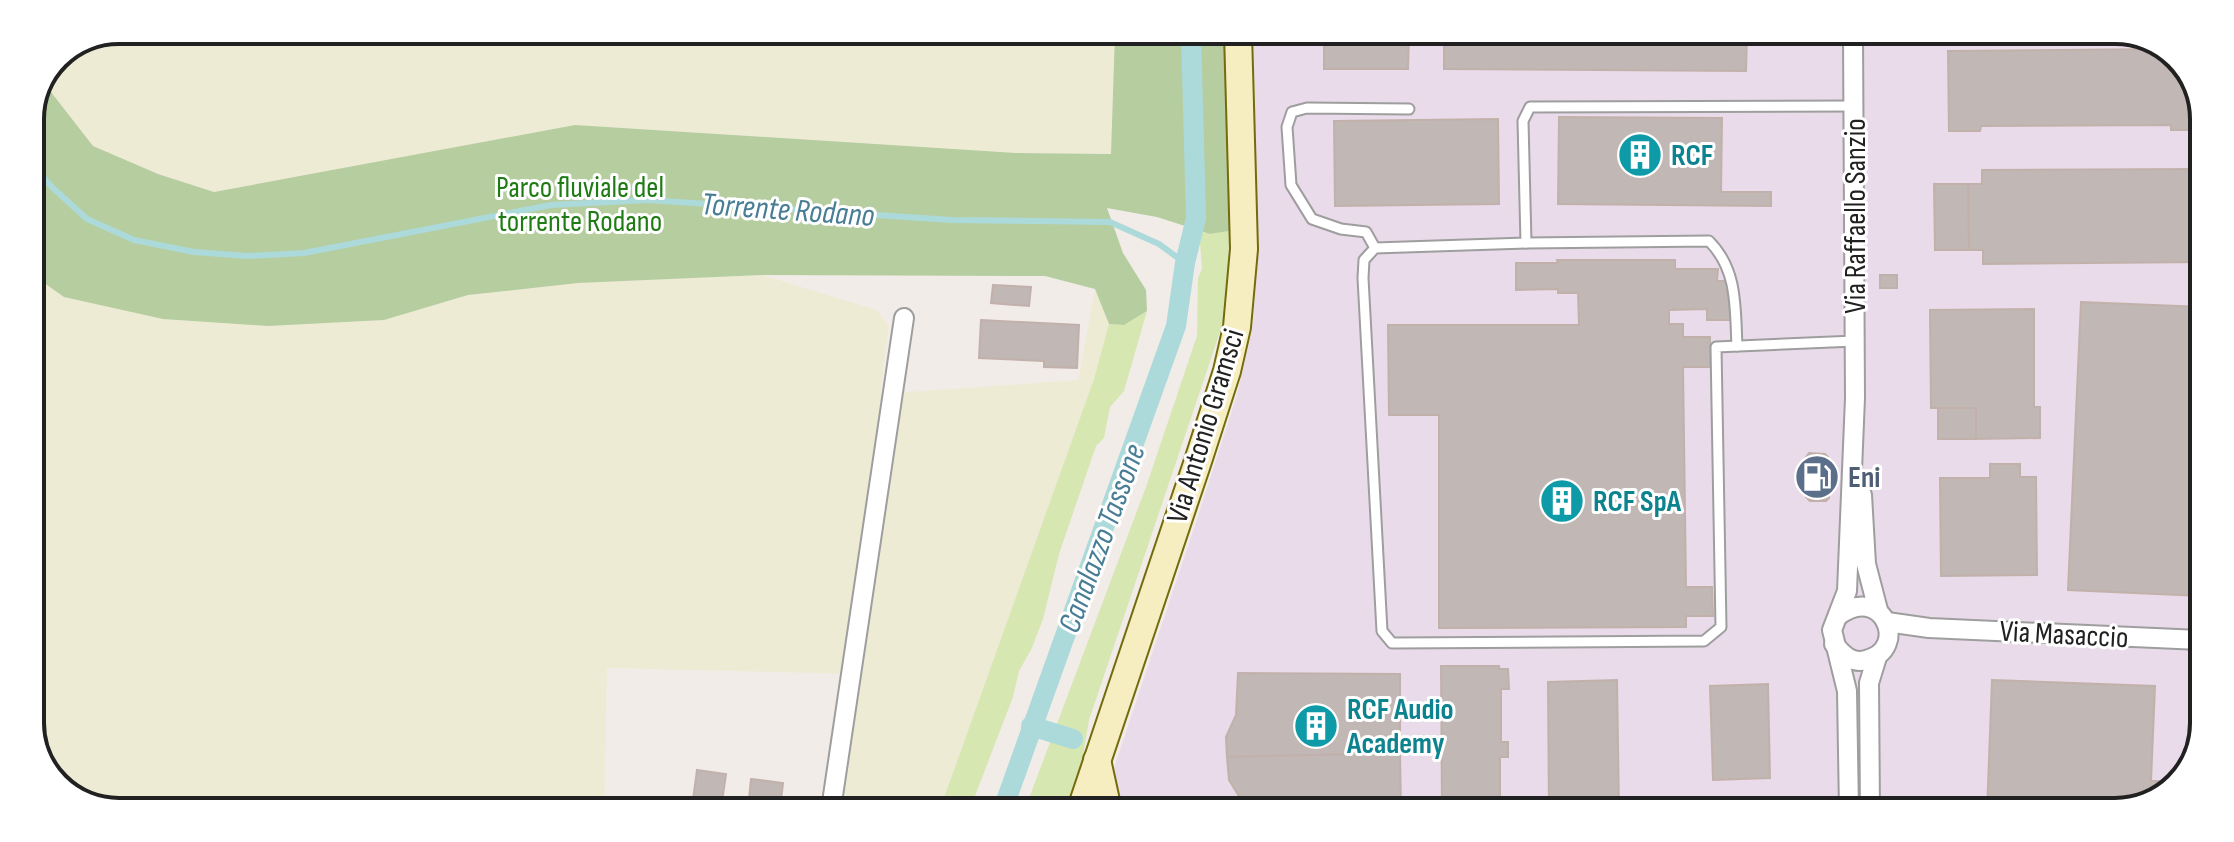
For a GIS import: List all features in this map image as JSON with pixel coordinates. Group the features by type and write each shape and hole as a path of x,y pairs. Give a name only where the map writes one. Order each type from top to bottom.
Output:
{"street":[{"name":"Via Antonio Gramsci","path":"1085,798 1198,461 1227,371 1237,327 1244,249 1238,44"},
{"name":"Via Raffaello Sanzio","path":"1853,44 1855,398"},
{"path":"833,798 904,318"},
{"path":"1849,798 1847,691 1832,630 1847,591 1855,398"},
{"path":"1855,398 1866,564 1884,625 1869,683 1870,798"},
{"path":"1838,616 1850,607 1864,605 1884,625"},
{"name":"Via Masaccio","path":"1884,625 2190,640"},
{"path":"1834,644 1845,657 1853,660 1861,662 1877,657"},
{"path":"1097,760 1105,798"}],"lane":[{"path":"1526,243 1523,121 1530,107 1855,106"},
{"path":"1375,248 1366,232 1341,229 1312,219 1291,185 1287,127 1292,112 1307,108 1409,109"},
{"path":"1737,346 1732,277 1723,254 1709,241 1375,248 1364,260 1363,278 1382,631 1392,643 1704,641 1721,627 1716,347 1855,341"}],"shaded area":[{"path":"1253,44 2115,44 2148,52 2174,73 2184,91 2190,114 2190,723 2186,747 2180,760 2168,776 2148,790 2115,798 1104,798 1237,395 1252,330 1258,259"},
{"path":"1253,44 1256,147 1217,174 1135,154 1016,153 321,173 214,192 158,174 93,146 50,91 66,66 105,45"},
{"path":"762,275 877,310 889,326 880,394 1078,380 1095,289 1109,324 1094,379 944,798 838,798 855,674 607,668 604,798 119,798 95,794 78,785 54,760 44,728 44,283 64,297 384,320 468,295 578,283"}],"green space":[{"name":"Parco fluviale del torrente Rodano","path":"1115,44 1225,44 1229,231 1210,234 1157,217 1107,208 1123,253 1146,290 1147,311 1124,325 1109,324 1095,289 1045,276 762,275 578,283 468,295 384,320 268,326 163,319 64,297 44,283 44,119 50,91 93,146 158,174 214,192 575,125 1016,153 1111,154"},
{"path":"1199,231 1210,234 1229,231 1228,296 1222,326 1089,720 1076,798 1029,798 1146,487 1197,336 1198,278 1202,269"},
{"path":"1147,311 1124,391 1110,407 1104,438 1096,446 1059,554 1043,619 1032,648 1019,671 1013,697 974,798 944,798 1094,379 1109,324 1124,325"}],"building":[{"path":"1324,44 1409,44 1408,69 1324,69"},
{"path":"1444,44 1747,44 1746,71 1444,69"},
{"path":"2142,49 2161,60 2180,82 2190,114 2190,130 2171,130 2171,125 1981,126 1980,131 1949,131 1948,51"},
{"name":"RCF","path":"1559,117 1722,118 1721,192 1771,192 1771,206 1558,204"},
{"path":"1498,119 1499,204 1335,206 1334,121"},
{"path":"2190,169 2190,262 1983,264 1983,250 1969,250 1968,184 1982,184 1982,170"},
{"path":"1934,184 1968,184 1969,250 1935,250"},
{"name":"RCF SpA","path":"1557,260 1675,260 1675,269 1718,269 1717,281 1730,281 1730,320 1707,320 1707,309 1669,310 1669,324 1683,324 1683,337 1710,337 1710,367 1683,367 1686,587 1712,587 1713,616 1686,616 1686,627 1439,628 1439,415 1389,415 1388,325 1579,325 1578,293 1558,293 1558,289 1516,290 1516,263 1558,263"},
{"path":"1880,275 1897,275 1897,288 1880,288"},
{"path":"993,285 1031,287 1029,306 991,303"},
{"path":"2081,302 2190,307 2190,596 2068,590"},
{"path":"2034,309 2034,407 2040,407 2040,438 1976,439 1976,408 1931,408 1930,310"},
{"path":"981,320 1079,325 1077,368 1044,367 1044,361 979,358"},
{"path":"1938,408 1976,408 1976,439 1938,439"},
{"name":"Eni","path":"1809,453 1828,457 1829,498 1826,501 1810,501 1806,497 1806,457"},
{"path":"1990,464 2020,464 2020,477 2036,477 2037,575 1941,576 1940,478 1990,478"},
{"path":"1441,666 1499,666 1499,669 1508,669 1509,689 1501,689 1501,742 1508,742 1508,757 1500,757 1500,798 1442,798"},
{"name":"RCF Audio Academy","path":"1238,673 1400,674 1400,753 1227,757 1226,737 1236,715"},
{"path":"1617,680 1619,798 1549,798 1548,682"},
{"path":"1992,680 2155,686 2151,781 2161,782 2129,797 1988,798"},
{"path":"1768,684 1770,778 1713,780 1710,686"},
{"path":"1400,753 1401,798 1240,798 1229,780 1227,757"},
{"path":"697,770 726,774 723,798 693,798"},
{"path":"751,779 783,783 781,798 749,798"}],"waterway":[{"name":"Canalazzo Tassone","path":"1007,798 1176,326 1185,263 1196,218 1191,44"},
{"name":"Torrente Rodano","path":"44,178 87,219 134,240 194,252 248,256 304,253 551,205 648,200 952,220 1110,222 1159,244 1185,263"},
{"path":"1031,726 1073,739"}],"place":[{"name":"RCF","path":"1640,155"},
{"name":"Eni","path":"1817,477"},
{"name":"RCF SpA","path":"1562,501"},
{"name":"RCF Audio Academy","path":"1316,726"}]}
